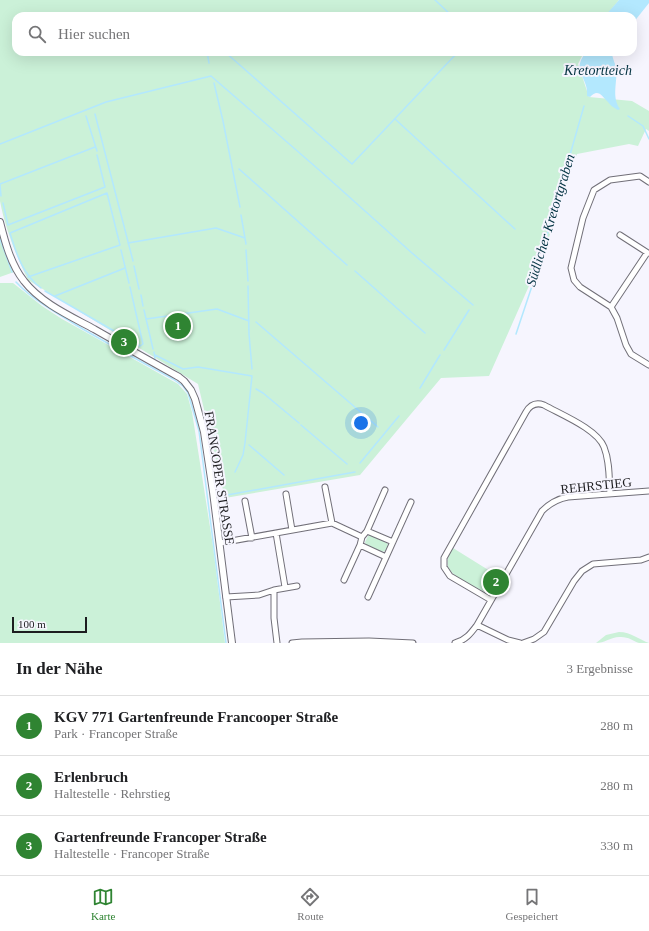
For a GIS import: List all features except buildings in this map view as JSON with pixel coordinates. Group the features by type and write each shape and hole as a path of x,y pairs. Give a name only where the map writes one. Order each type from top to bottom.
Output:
{"main road":[{"name":"FRANCOPER STRASSE","path":"0,222 19,275 31,289 62,311 179,377 188,386 195,400 204,432 209,461 232,643"}],"street":[{"path":"649,182 640,176 610,180 594,190 583,218 571,268 574,280 580,287 611,307 617,318 626,345 631,354 649,365"},
{"path":"611,307 648,253 620,235"},
{"path":"491,600 450,576 444,567 443,561 456,535 530,407 536,404 544,405 598,436 607,457 610,494"},
{"path":"325,487 332,524"},
{"path":"344,580 360,545 362,537 367,531 385,490"},
{"name":"REHRSTIEG","path":"455,643 461,641 470,634 477,625 542,511 549,504 557,499 568,497 649,491"},
{"path":"286,494 292,530"},
{"path":"245,501 252,538"},
{"path":"368,597 411,502"},
{"path":"220,543 332,524 362,537"},
{"path":"367,531 393,542"},
{"path":"276,533 286,587"},
{"path":"360,545 386,557"},
{"path":"477,625 508,640 522,643 534,639 544,632 574,580 582,571 593,564 641,560 649,557"},
{"path":"226,596 259,595 286,587 297,586"},
{"path":"274,590 274,618 277,643"},
{"path":"292,643 413,643"}],"green space":[{"path":"0,0 619,0 609,12 12,12 12,56 582,56 578,64 589,97 632,101 649,111 649,131 646,129 638,146 629,144 577,154 544,252 489,376 441,378 360,475 225,498 198,384 28,280 15,251 0,201"},
{"path":"0,231 14,272 0,277"},
{"path":"0,283 13,283 42,306 62,319 178,384 187,394 192,412 213,546 225,643 0,643"},
{"path":"370,535 387,543 388,545 385,551 382,552 366,545 365,542"},
{"path":"453,548 498,576 487,593 465,582 450,570 448,561"},
{"path":"623,632 649,643 639,643 626,638 618,637 596,643 606,635"}],"water":[{"name":"Kretortteich","path":"619,0 649,0 649,3 637,18 637,12 608,12"},
{"name":"Kretortteich","path":"584,56 612,56 616,68 615,94 617,104 620,109 618,110 612,106 602,95 598,93 593,94 590,97 587,96 587,89 580,70"}],"waterway":[{"path":"435,0 448,12"},
{"path":"208,56 209,63"},
{"path":"230,56 352,164 454,56"},
{"path":"0,144 106,102 211,76 473,305"},
{"path":"214,83 240,207"},
{"name":"Südlicher Kretortgraben","path":"516,334 535,277 584,106"},
{"path":"95,114 133,261"},
{"path":"86,116 97,151"},
{"path":"628,116 643,126 649,139"},
{"path":"395,119 515,229"},
{"path":"0,184 95,147"},
{"path":"3,203 8,225 105,187 97,155"},
{"path":"239,169 347,265"},
{"path":"0,185 1,196"},
{"path":"28,277 120,245 107,193 10,233 21,263 25,270 29,277 41,288"},
{"path":"241,215 246,244"},
{"path":"128,243 216,228 245,238"},
{"path":"0,239 12,272"},
{"path":"121,250 129,283"},
{"path":"246,250 248,281"},
{"path":"134,266 139,289"},
{"path":"55,296 125,268"},
{"path":"355,271 425,333"},
{"path":"16,282 37,300 52,310 100,339 173,379 183,386 188,393 199,431 226,643"},
{"path":"248,286 249,334 252,369"},
{"path":"45,291 140,346 143,344 130,287"},
{"path":"141,295 143,306"},
{"path":"146,319 217,309 249,321"},
{"path":"144,310 153,349"},
{"path":"444,350 469,310"},
{"path":"256,322 378,427"},
{"path":"154,352 155,359"},
{"path":"155,355 183,369 198,367 252,376 243,455 235,472"},
{"path":"420,388 440,355"},
{"path":"256,389 263,393 299,423"},
{"path":"360,463 399,416"},
{"path":"301,425 347,464"},
{"path":"249,445 284,475"},
{"path":"227,495 355,472"}],"place":[{"name":"KGV 771 Gartenfreunde Francooper Straße","path":"178,326"},
{"name":"Gartenfreunde Francoper Straße","path":"124,342"},
{"name":"Erlenbruch","path":"496,582"}]}
